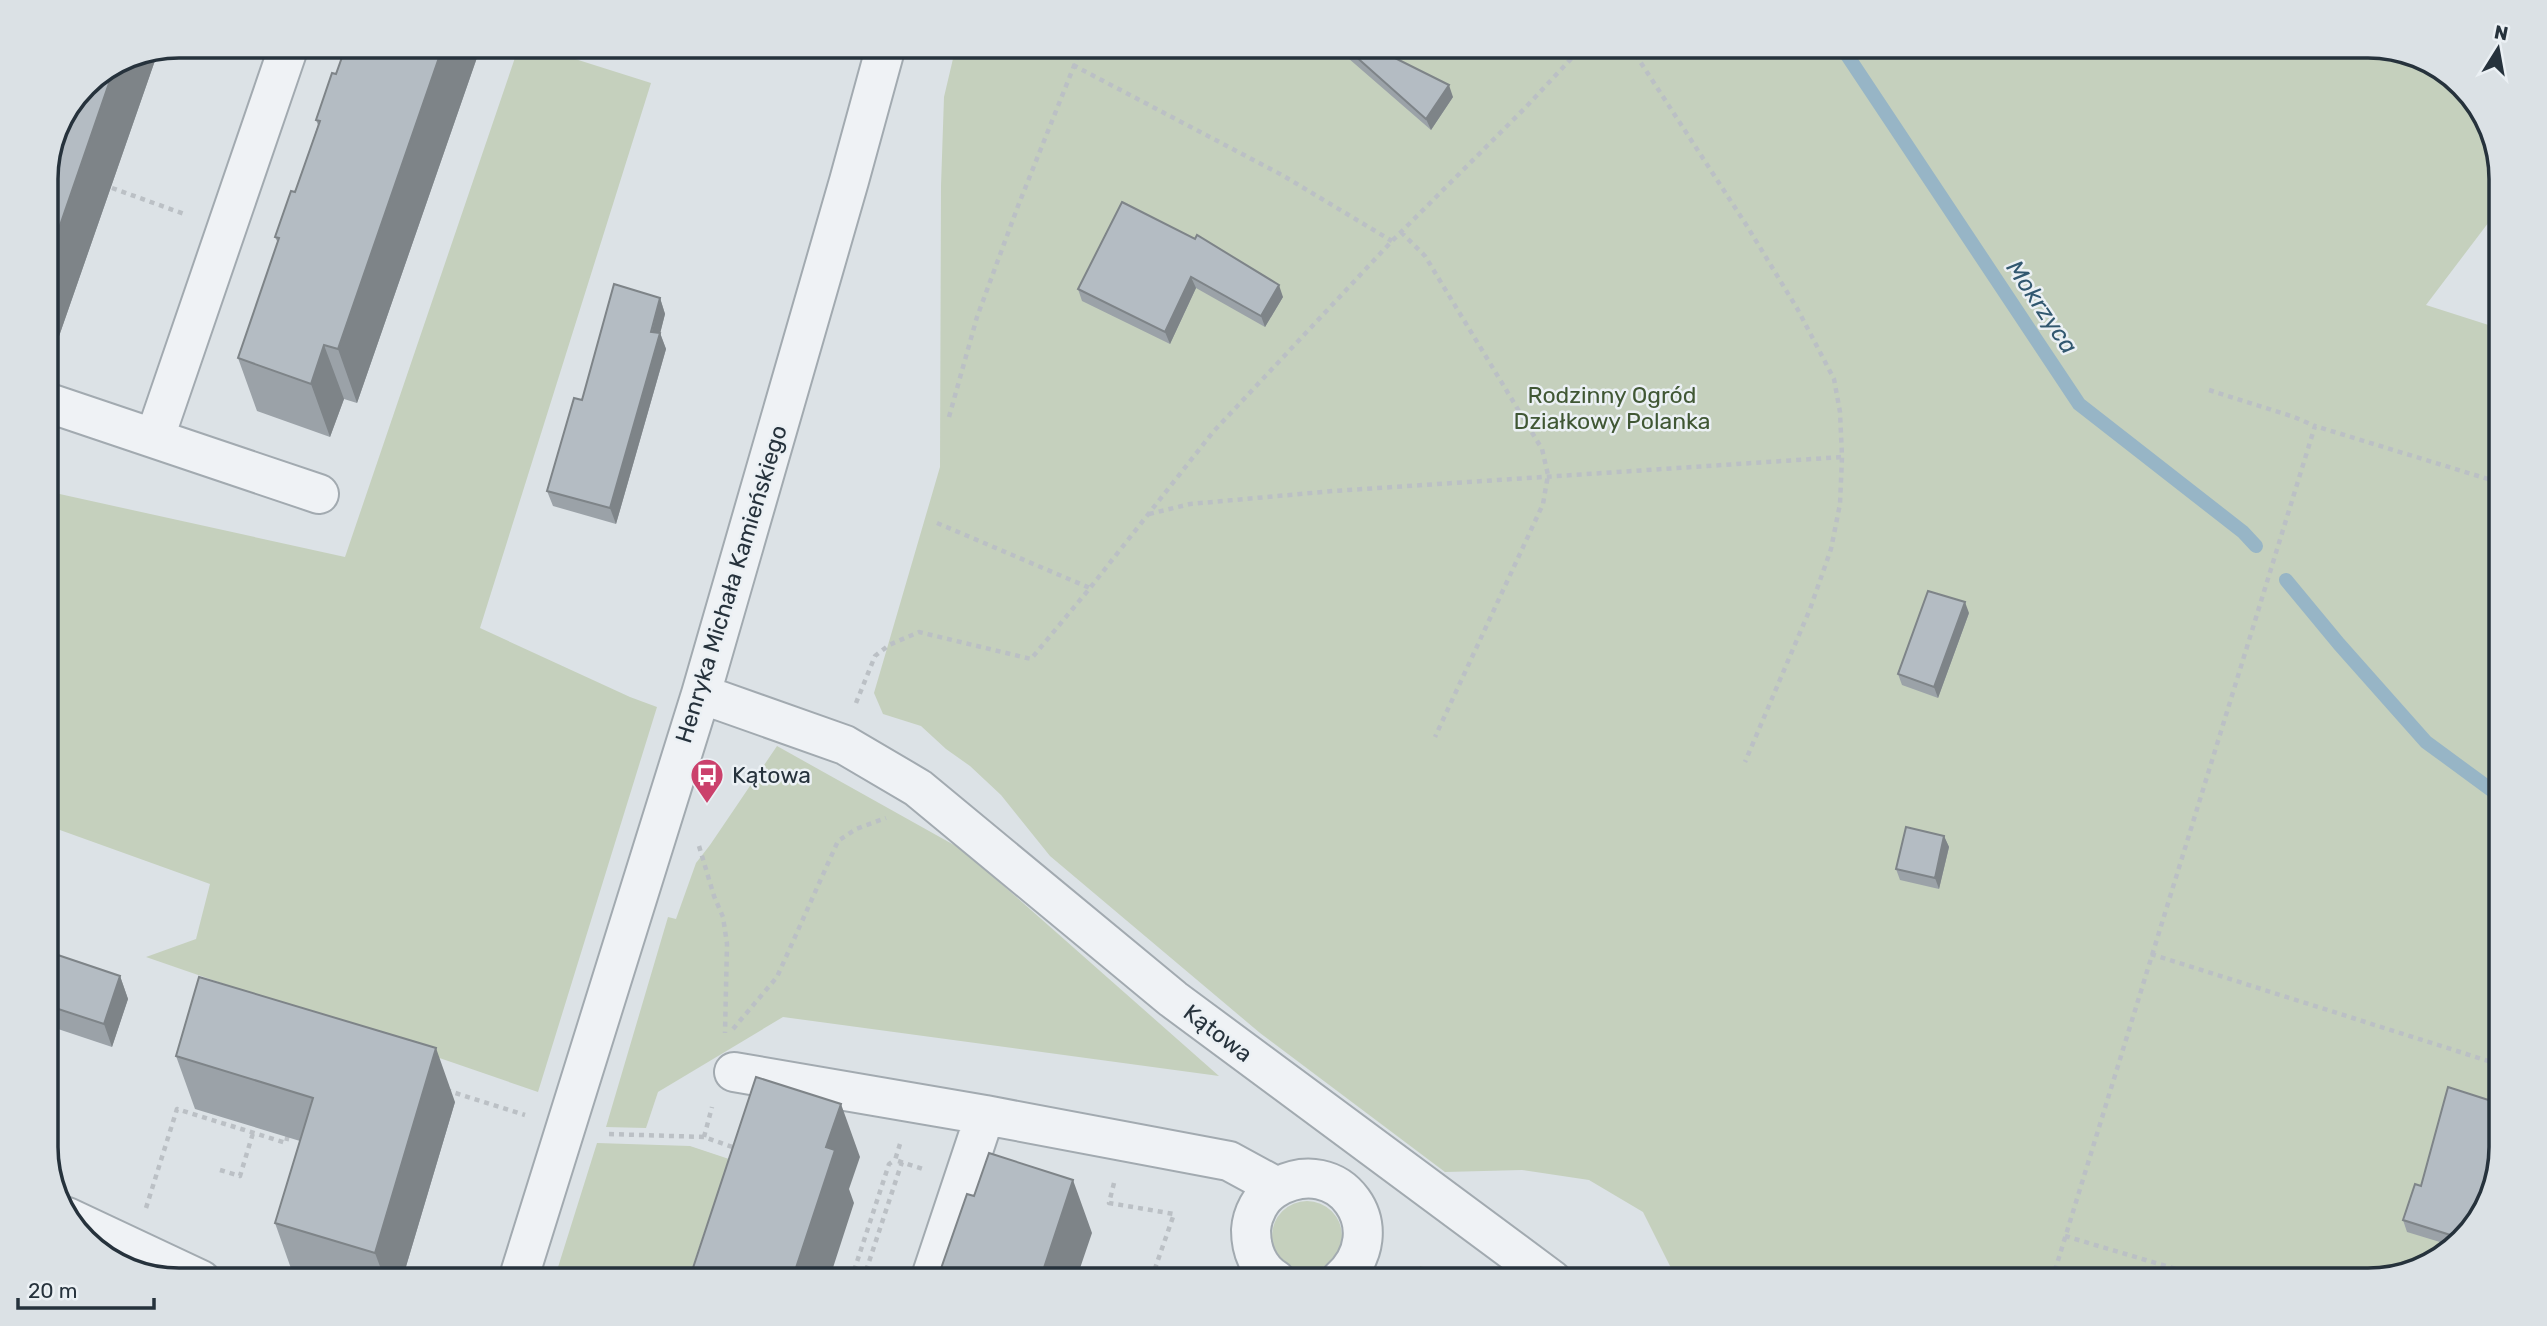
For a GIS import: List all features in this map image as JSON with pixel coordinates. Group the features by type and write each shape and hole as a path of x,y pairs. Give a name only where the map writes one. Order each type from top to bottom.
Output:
{"street":[{"path":"155,437 285,58"},
{"name":"Henryka Michała Kamieńskiego","path":"523,1268 701,694 883,58"},
{"path":"58,406 319,494"},
{"name":"Kątowa","path":"701,694 845,745 918,788 1173,999 1536,1268"},
{"path":"724,1083 985,1115 1229,1161 1277,1187"},
{"path":"934,1268 985,1115"},
{"path":"1263,1268 1251,1243 1251,1225 1257,1207 1268,1193 1284,1182 1303,1178 1321,1179 1339,1187 1352,1199 1361,1216 1364,1234 1361,1252 1353,1268"},
{"path":"88,1227 175,1268"}],"path":[{"path":"949,417 977,317 1076,58"},
{"path":"845,745 854,706 875,656 890,645 919,632 1031,659 1090,589 1213,432 1401,232 1572,58"},
{"path":"1638,58 1740,214 1798,310 1834,379 1840,412 1840,504 1831,549 1810,609 1745,762"},
{"path":"1073,65 1282,174 1392,242"},
{"path":"112,188 226,229"},
{"path":"1401,232 1425,256 1542,449 1548,475 1543,504 1435,737"},
{"path":"2210,390 2315,426 2489,479"},
{"path":"2056,1268 2315,426"},
{"path":"1148,514 1190,504 1548,475 1842,457"},
{"path":"937,523 1090,589"},
{"path":"692,842 699,845 723,917 727,944 725,1041 777,977 838,841 856,829 887,818 918,788"},
{"path":"2151,954 2489,1061"},
{"path":"704,1137 724,1083"},
{"path":"434,1086 500,1107"},
{"path":"133,1248 177,1109 286,1143 290,1128"},
{"path":"220,1170 240,1177 253,1133"},
{"path":"607,1134 704,1137 746,1151"},
{"path":"855,1268 889,1164 895,1160 900,1143 887,1140"},
{"path":"1123,1141 1109,1203 1174,1214 1155,1268"},
{"path":"895,1160 962,1182"},
{"path":"867,1268 902,1162"},
{"path":"2066,1236 2173,1268"}],"green space":[{"path":"515,58 572,58 651,83 480,628 657,707 538,1092 146,957 196,939 210,884 58,829 58,494 345,557"},
{"name":"Rodzinny Ogród Działkowy Polanka","path":"953,58 2368,58 2407,64 2435,78 2459,99 2477,125 2487,155 2489,171 2489,222 2426,305 2489,325 2489,1147 2485,1179 2469,1214 2448,1238 2435,1248 2415,1259 2384,1267 1671,1268 1643,1212 1589,1180 1522,1170 1445,1172 1260,1033 1050,856 1001,795 921,726 883,714 874,693 940,467 944,97"},
{"path":"777,746 963,850 1219,1076 783,1017 658,1092 646,1128 606,1127 668,917 676,919 696,863"},
{"path":"597,1143 690,1146 729,1159 692,1268 558,1268"},
{"path":"1300,1202 1314,1202 1327,1207 1336,1216 1341,1229 1341,1243 1336,1256 1320,1268 1294,1268 1287,1265 1278,1256 1273,1243 1273,1229 1278,1216 1287,1207"}],"building":[{"path":"342,58 439,58 338,349 324,345 311,384 238,358 279,238 275,237 291,191 295,192 320,121 316,120 332,73 336,74"},
{"path":"1357,58 1395,58 1449,85 1426,119"},
{"path":"110,79 58,231 58,171 67,132 93,93"},
{"path":"1122,202 1195,239 1197,235 1279,285 1261,316 1191,277 1165,332 1078,289"},
{"path":"614,284 660,298 651,332 660,333 610,508 547,491 574,398 582,400"},
{"path":"1928,591 1965,602 1934,687 1898,674"},
{"path":"1906,827 1944,836 1935,878 1896,869"},
{"path":"58,955 120,976 104,1024 58,1009"},
{"path":"199,977 436,1048 375,1253 275,1223 313,1098 176,1056"},
{"path":"756,1077 841,1104 826,1147 835,1150 796,1268 693,1268"},
{"path":"2448,1087 2489,1100 2489,1147 2485,1179 2477,1201 2451,1235 2403,1220 2415,1184 2421,1186"},
{"path":"989,1153 1073,1180 1044,1268 941,1268 967,1194 974,1196"}],"waterway":[{"name":"Mokrzyca","path":"1849,58 2079,404 2243,532 2256,546"},
{"name":"Mokrzyca","path":"2286,580 2426,742 2489,788"}],"place":[{"name":"Kątowa","path":"707,805"}]}
